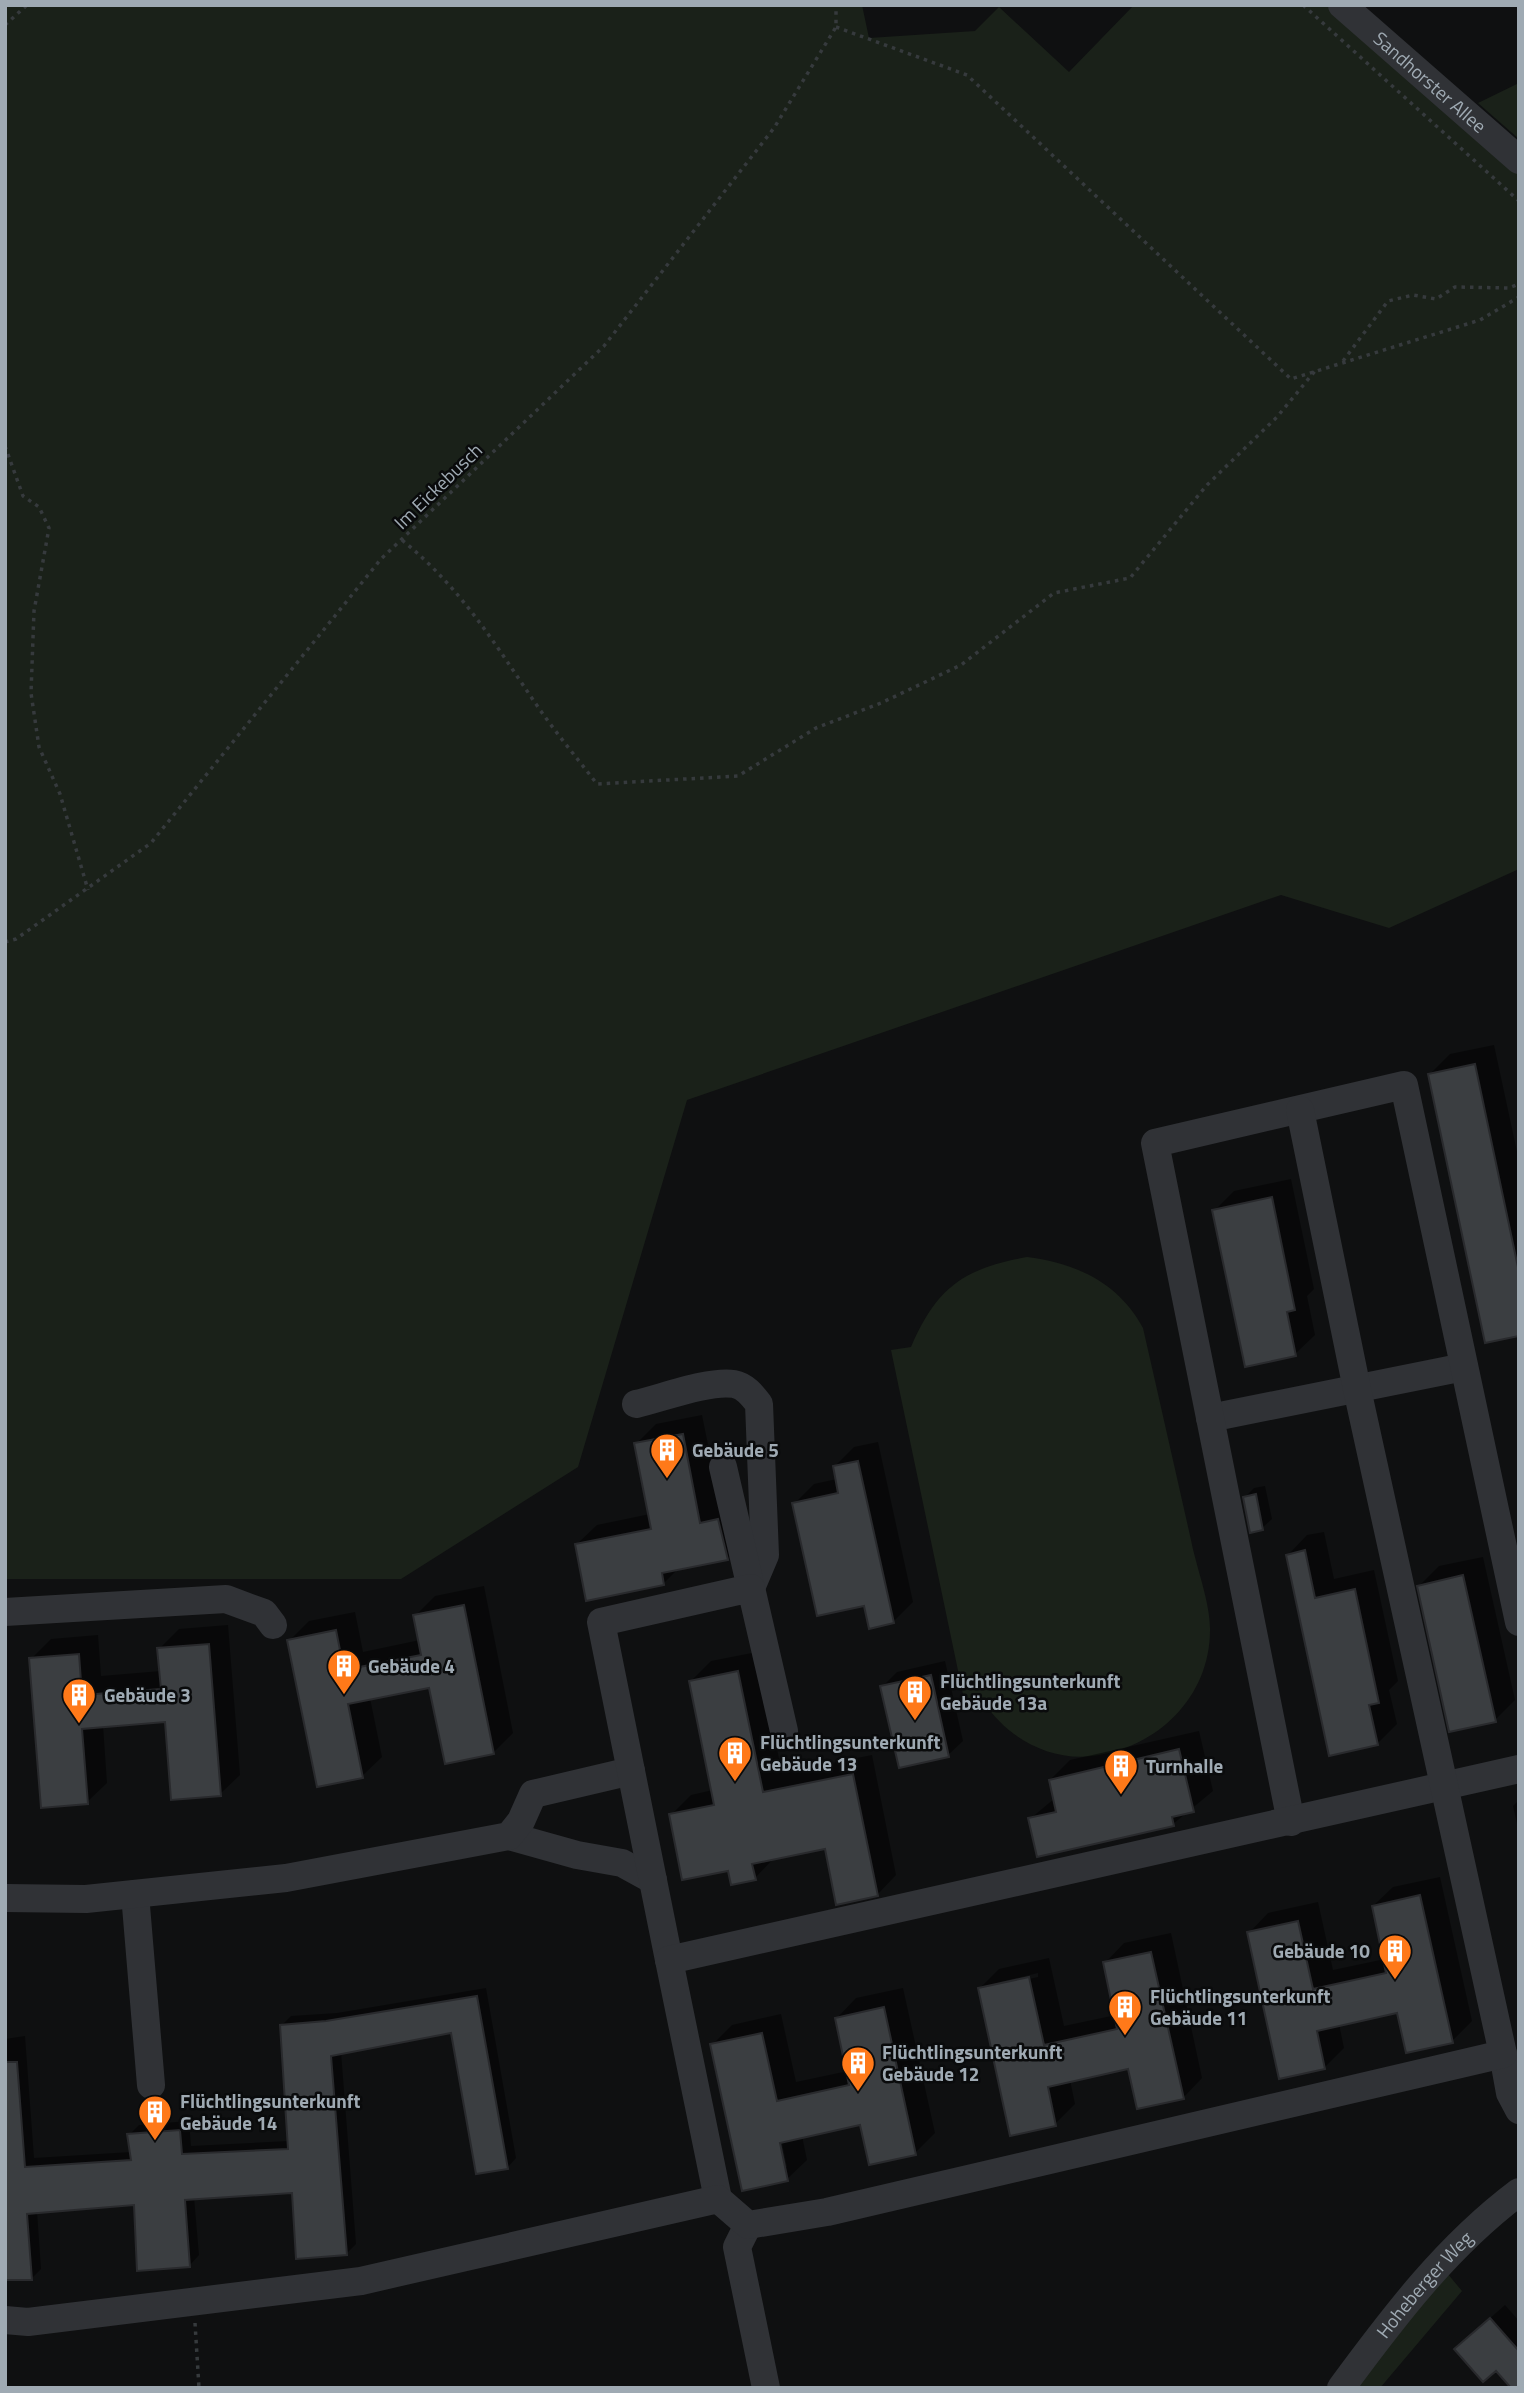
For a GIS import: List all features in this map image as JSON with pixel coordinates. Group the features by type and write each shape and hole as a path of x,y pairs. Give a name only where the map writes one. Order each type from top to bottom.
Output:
{"street":[{"name":"Sandhorster Allee","path":"1342,5 1519,160"},
{"path":"1291,1822 1155,1143 1404,1085 1519,1622"},
{"path":"1300,1110 1357,1389 1510,2093 1519,2110"},
{"path":"1210,1418 1464,1367"},
{"path":"636,1404 720,1384 736,1384 750,1392 759,1404 765,1555 751,1588"},
{"path":"723,1467 784,1731"},
{"path":"751,1588 601,1622 718,2199 748,2225 827,2213 1503,2054"},
{"path":"5,1612 226,1599 264,1613 273,1625"},
{"path":"669,1960 1519,1769"},
{"path":"509,1836 521,1821 533,1794 631,1771"},
{"path":"5,1898 86,1899 286,1878 509,1836 577,1855 622,1863 653,1880"},
{"path":"135,1894 151,2085"},
{"name":"Hoheberger Weg","path":"1341,2388 1418,2287 1456,2245 1519,2192"},
{"path":"5,2320 28,2322 361,2281 718,2199"},
{"path":"748,2225 737,2246 766,2388"}],"path":[{"path":"5,25 27,5"},
{"path":"836,5 836,27 967,75 1291,379 1480,320 1519,297"},
{"path":"1303,5 1519,201"},
{"name":"Im Eickebusch","path":"5,942 16,939 151,843 381,559 604,346 774,128 836,27"},
{"path":"1342,363 1388,301 1413,295 1436,299 1455,287 1509,288 1519,284"},
{"path":"401,540 432,565 491,634 539,708 597,784 738,776 816,728 881,703 961,665 1054,593 1130,578 1207,485 1278,417 1315,371"},
{"path":"5,446 23,496 40,507 49,528 34,611 31,693 39,747 60,794 88,890"},
{"path":"194,2302 199,2388"}],"shaded area":[{"path":"5,5 862,5 869,38 975,31 999,7 1069,72 1134,5 1345,5 1519,163 1519,869 1389,928 1281,895 687,1100 578,1467 401,1579 5,1579"},
{"path":"1519,83 1519,139 1478,103"},
{"path":"1027,1257 1079,1270 1109,1287 1133,1312 1143,1328 1209,1618 1208,1653 1201,1676 1191,1696 1176,1714 1159,1730 1138,1742 1116,1751 1092,1756 1076,1757 1045,1751 1017,1736 984,1702 965,1704 891,1350 911,1347 931,1309 955,1284 986,1268"},
{"path":"1447,2273 1462,2291 1380,2388 1355,2388"}],"building":[{"path":"1475,1064 1519,1272 1519,1336 1485,1343 1428,1074"},
{"path":"1272,1197 1295,1310 1287,1312 1296,1356 1245,1367 1212,1210"},
{"name":"Gebäude 5","path":"683,1434 700,1523 718,1519 728,1560 662,1573 664,1585 586,1601 575,1544 651,1529 634,1443"},
{"path":"858,1461 894,1623 869,1629 864,1606 817,1616 792,1503 838,1493 833,1466"},
{"path":"1256,1494 1263,1530 1250,1533 1243,1497"},
{"path":"1305,1550 1315,1598 1355,1589 1379,1703 1369,1705 1378,1745 1329,1756 1286,1555"},
{"path":"1463,1575 1496,1722 1449,1732 1417,1586"},
{"name":"Gebäude 4","path":"464,1605 494,1754 445,1764 429,1688 348,1704 363,1778 317,1787 287,1640 336,1630 344,1670 421,1655 413,1615"},
{"name":"Gebäude 3","path":"209,1644 221,1796 171,1800 165,1722 82,1729 88,1804 41,1808 29,1658 79,1654 82,1695 161,1689 157,1648"},
{"name":"Flüchtlingsunterkunft Gebäude 13","path":"738,1671 763,1792 853,1774 878,1896 836,1905 825,1849 752,1864 756,1880 731,1885 728,1871 682,1880 669,1814 714,1805 689,1681"},
{"name":"Flüchtlingsunterkunft Gebäude 13a","path":"931,1675 949,1757 899,1768 880,1686"},
{"name":"Turnhalle","path":"1179,1749 1194,1812 1172,1817 1174,1826 1037,1857 1028,1818 1056,1812 1049,1780"},
{"name":"Gebäude 10","path":"1420,1895 1453,2043 1406,2053 1397,2013 1317,2031 1325,2069 1279,2079 1247,1932 1298,1921 1313,1989 1386,1973 1372,1906"},
{"name":"Flüchtlingsunterkunft Gebäude 11","path":"1151,1952 1184,2099 1137,2109 1128,2069 1048,2087 1056,2126 1010,2136 978,1988 1029,1977 1044,2045 1117,2029 1103,1962"},
{"name":"Flüchtlingsunterkunft Gebäude 14","path":"477,1996 508,2169 476,2174 451,2033 331,2056 347,2255 296,2259 292,2193 185,2200 190,2267 137,2271 134,2205 27,2214 32,2280 5,2280 5,2062 17,2062 25,2167 131,2160 127,2134 180,2130 182,2154 288,2149 280,2025 326,2021"},
{"name":"Flüchtlingsunterkunft Gebäude 12","path":"884,2007 916,2155 869,2165 860,2125 780,2143 788,2181 742,2191 710,2044 762,2033 777,2101 849,2085 835,2018"},
{"path":"1490,2318 1519,2351 1519,2388 1511,2388 1496,2371 1483,2382 1454,2349"}],"place":[{"name":"Gebäude 5","path":"667,1480"},
{"name":"Gebäude 4","path":"344,1696"},
{"name":"Flüchtlingsunterkunft Gebäude 13a","path":"915,1722"},
{"name":"Gebäude 3","path":"79,1725"},
{"name":"Flüchtlingsunterkunft Gebäude 13","path":"735,1783"},
{"name":"Turnhalle","path":"1121,1796"},
{"name":"Gebäude 10","path":"1395,1981"},
{"name":"Flüchtlingsunterkunft Gebäude 11","path":"1125,2037"},
{"name":"Flüchtlingsunterkunft Gebäude 12","path":"858,2093"},
{"name":"Flüchtlingsunterkunft Gebäude 14","path":"155,2142"}]}
